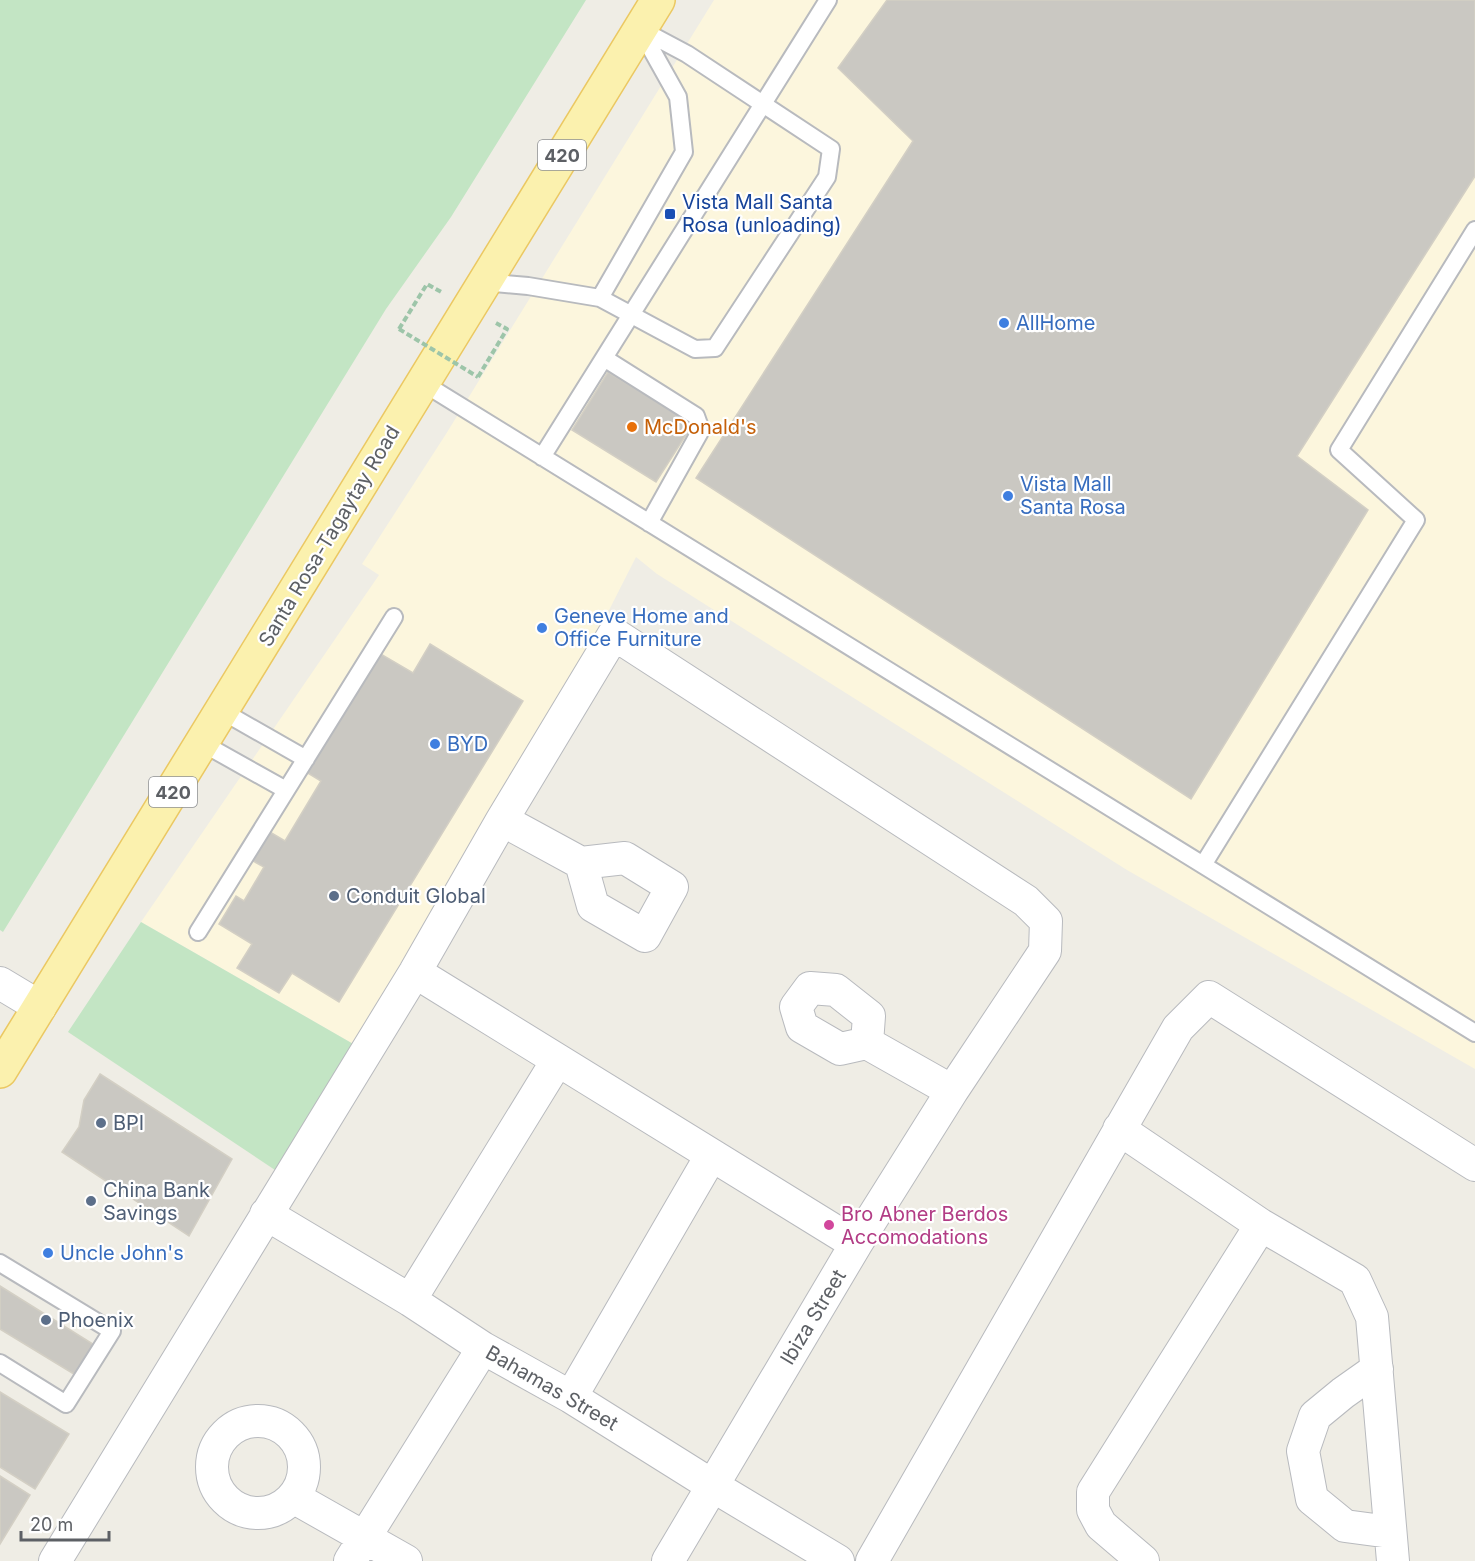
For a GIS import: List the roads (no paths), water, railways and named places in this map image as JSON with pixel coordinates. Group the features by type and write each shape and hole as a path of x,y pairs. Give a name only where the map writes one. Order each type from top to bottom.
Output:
{"main road":[{"name":"Santa Rosa-Tagaytay Road","path":"0,1071 658,0"}],"street":[{"name":"Ibiza Street","path":"502,820 614,634 1026,901 1046,921 1045,951 952,1091 856,1244 668,1561"},
{"path":"55,1561 415,972 502,820 581,863"},
{"path":"415,972 856,1244"},
{"path":"0,983 40,1007"},
{"path":"872,1561 1178,1028 1209,997 1475,1166"},
{"path":"867,1043 952,1091"},
{"path":"410,1300 557,1061"},
{"path":"1119,1129 1261,1225 1355,1280 1372,1317 1377,1370 1391,1547 1345,1527 1312,1498 1303,1451 1315,1416 1377,1370"},
{"path":"571,1397 711,1156"},
{"name":"Bahamas Street","path":"266,1214 410,1300 483,1348 571,1397 838,1561"},
{"path":"1143,1561 1101,1524 1093,1510 1093,1492 1261,1225"},
{"path":"357,1549 483,1348"},
{"path":"293,1497 357,1549 405,1561"}],"lane":[{"path":"542,457 828,0"},
{"path":"484,282 528,286 600,298 695,350 716,348 827,177 831,149 687,54 640,28"},
{"path":"600,298 684,152 678,97 640,28"},
{"path":"1203,865 1416,520 1339,450 1475,230"},
{"path":"604,358 696,416 701,430 649,523"},
{"path":"423,383 1475,1033"},
{"path":"198,932 394,617"},
{"path":"222,711 306,759"},
{"path":"202,743 286,790"},
{"path":"0,1263 112,1331 66,1404 0,1363"}],"place":[{"name":"Vista Mall Santa Rosa (unloading)","path":"670,214"},
{"name":"AllHome","path":"1004,323"},
{"name":"McDonald's","path":"632,427"},
{"name":"Vista Mall Santa Rosa","path":"1008,496"},
{"name":"Geneve Home and Office Furniture","path":"542,628"},
{"name":"BYD","path":"435,744"},
{"name":"Conduit Global","path":"334,896"},
{"name":"BPI","path":"101,1123"},
{"name":"China Bank Savings","path":"91,1201"},
{"name":"Bro Abner Berdos Accomodations","path":"829,1225"},
{"name":"Uncle John's","path":"48,1253"},
{"name":"Phoenix","path":"46,1320"}]}
